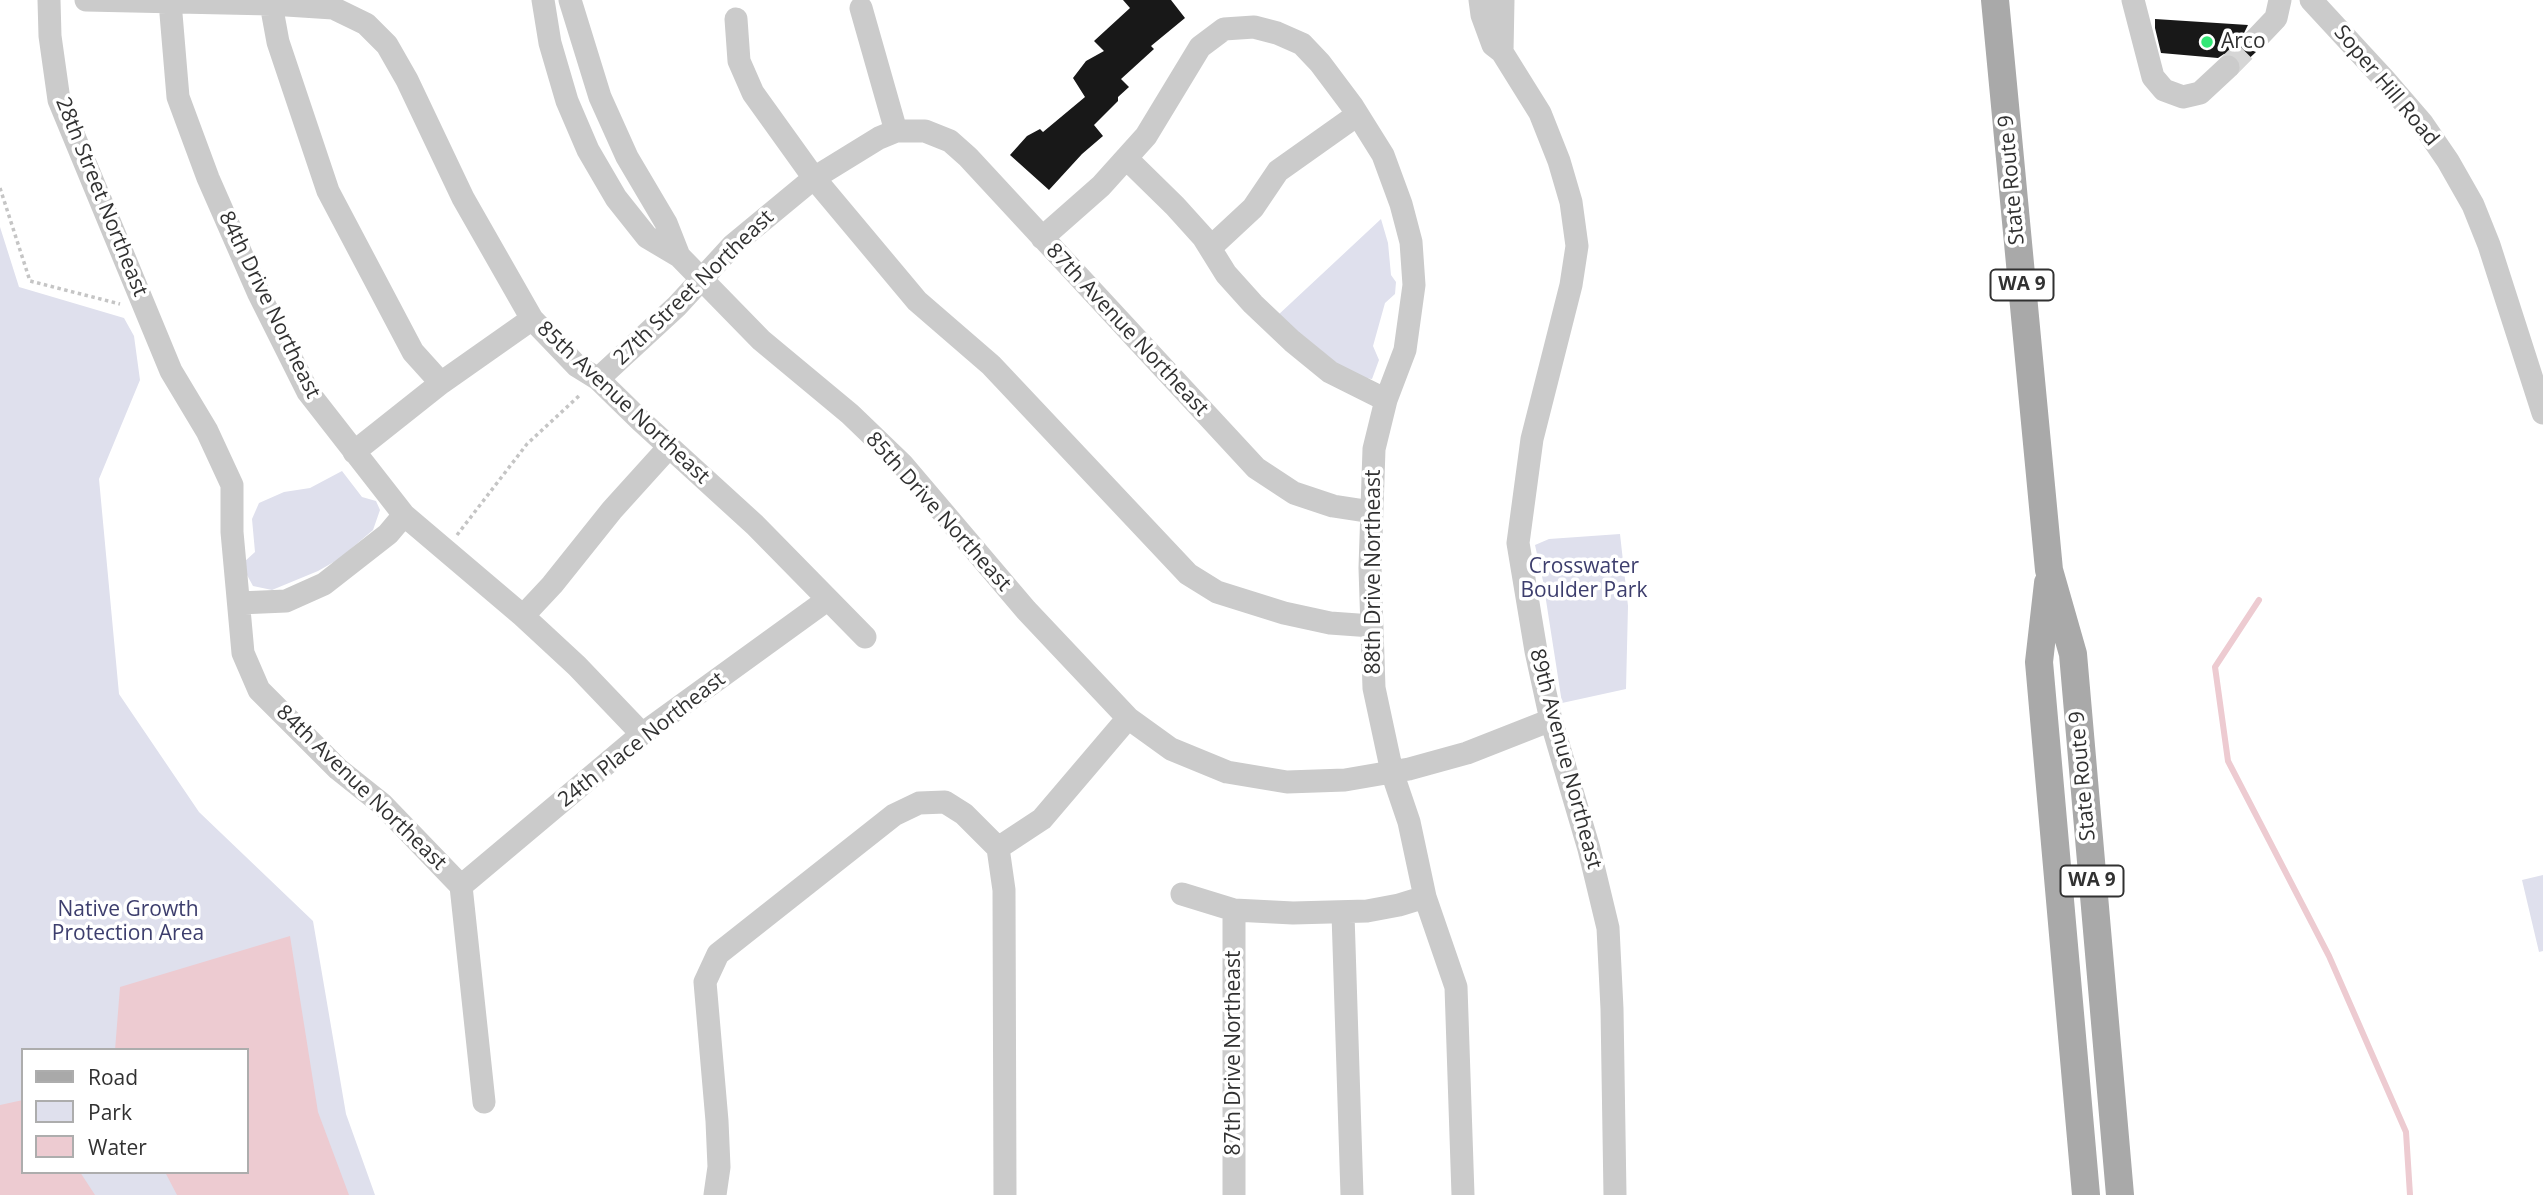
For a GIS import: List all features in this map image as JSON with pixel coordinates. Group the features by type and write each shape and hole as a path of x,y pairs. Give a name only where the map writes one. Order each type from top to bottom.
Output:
{"main road":[{"name":"State Route 9","path":"1995,0 2049,570 2073,654 2120,1195"},
{"name":"State Route 9","path":"2049,570 2039,662 2086,1195"}],"street":[{"name":"28th Street Northeast","path":"49,0 50,36 60,100 171,371 207,431 232,485 232,532 239,603"},
{"path":"86,0 271,4 281,52 328,191 414,352 440,383"},
{"name":"85th Drive Northeast","path":"542,0 550,43 562,83 588,150 616,198 648,237 679,256 761,340 850,414 902,464 1026,610 1128,718 1171,749 1227,772 1287,782 1345,780 1392,772 1467,753 1551,720"},
{"name":"85th Drive Northeast","path":"570,0 600,97 627,157 666,223 679,256"},
{"name":"89th Avenue Northeast","path":"1480,0 1482,15 1493,46 1502,52 1540,113 1559,161 1571,202 1577,246 1571,285 1532,439 1518,543 1551,720 1589,849 1608,928 1615,1195"},
{"path":"1502,52 1503,0"},
{"path":"2133,0 2153,77 2164,90 2183,97 2200,93 2228,67"},
{"path":"2258,38 2276,18 2280,0"},
{"name":"Soper Hill Road","path":"2311,0 2422,123 2467,194 2489,245 2543,412"},
{"name":"84th Drive Northeast","path":"170,2 178,97 208,178 258,292 308,392 404,515 523,616 577,666 642,734"},
{"name":"85th Avenue Northeast","path":"271,4 333,8 366,24 387,46 463,198 533,319 577,366 598,379 755,526 865,637"},
{"path":"861,8 896,131"},
{"path":"736,19 739,61 753,93 814,178 917,301 991,365 1188,574 1217,592 1284,613 1330,622 1371,626"},
{"name":"88th Drive Northeast","path":"1042,238 1101,186 1146,136 1200,47 1224,29 1254,27 1302,44 1320,63 1384,155 1401,204 1410,242 1414,285 1405,350 1385,400 1374,449 1370,568 1374,688 1392,772 1409,822 1425,897 1456,987 1463,1195"},
{"path":"562,83 591,69"},
{"path":"1210,248 1253,208 1278,171 1357,115"},
{"name":"27th Street Northeast","path":"598,379 662,321 733,245 814,178 879,138 896,131"},
{"name":"87th Avenue Northeast","path":"896,131 925,131 950,141 1256,468 1294,493 1333,506 1372,512"},
{"path":"1126,158 1175,206 1210,248 1226,274 1292,341 1330,372 1385,400"},
{"path":"354,452 440,383 533,319"},
{"path":"523,616 669,447"},
{"path":"239,603 286,601 324,584 388,534 404,515"},
{"name":"24th Place Northeast","path":"461,886 642,734 827,600"},
{"name":"84th Avenue Northeast","path":"239,603 243,653 259,690 338,769 382,804 461,886 484,1102"},
{"path":"998,848 1042,819 1128,718"},
{"path":"715,1195 719,1167 717,1121 705,982 718,954 894,815 919,803 945,802 964,814 998,848 1004,890 1005,1195"},
{"path":"1182,894 1234,910 1343,914 1399,905 1425,897"},
{"name":"87th Drive Northeast","path":"1234,910 1234,1195"},
{"path":"1343,914 1352,1195"}],"path":[{"path":"0,188 30,281 146,311"},
{"path":"443,548 460,532 527,444 598,379"}],"green space":[{"path":"1381,219 1388,243 1391,275 1396,282 1395,294 1385,303 1373,346 1379,360 1372,379 1341,371 1277,316"},
{"name":"Native Growth Protection Area","path":"0,227 19,287 124,318 134,336 140,380 99,479 119,694 199,812 313,921 346,1114 375,1195 0,1195"},
{"path":"342,471 362,497 376,501 380,510 373,530 339,559 318,571 272,590 253,586 244,562 255,552 252,519 259,503 284,492 310,488"},
{"name":"Crosswater Boulder Park","path":"1620,534 1628,606 1626,689 1562,703 1535,545 1549,539"},
{"path":"2543,875 2543,951 2539,952 2522,880"}],"water":[{"path":"290,936 318,1112 349,1195 177,1195 166,1174 248,1174 248,1048 115,1048 120,987"},
{"path":"21,1100 21,1174 81,1174 95,1195 0,1195 0,1105"}],"building":[{"path":"1123,0 1171,0 1185,18 1151,46 1154,49 1121,79 1129,87 1094,125 1103,136 1082,154 1049,190 1010,155 1027,136 1040,129 1043,132 1085,97 1073,78 1086,61 1104,51 1094,41 1130,8"},
{"name":"Arco","path":"2155,19 2248,25 2243,35 2244,43 2248,49 2256,52 2242,65 2239,58 2231,53 2218,58 2161,53"}],"waterway":[{"path":"2259,600 2215,667 2228,761 2329,956 2406,1132 2410,1195"}],"tunnel":[{"path":"2228,67 2257,38"}],"place":[{"name":"Arco","path":"2207,42"}]}
